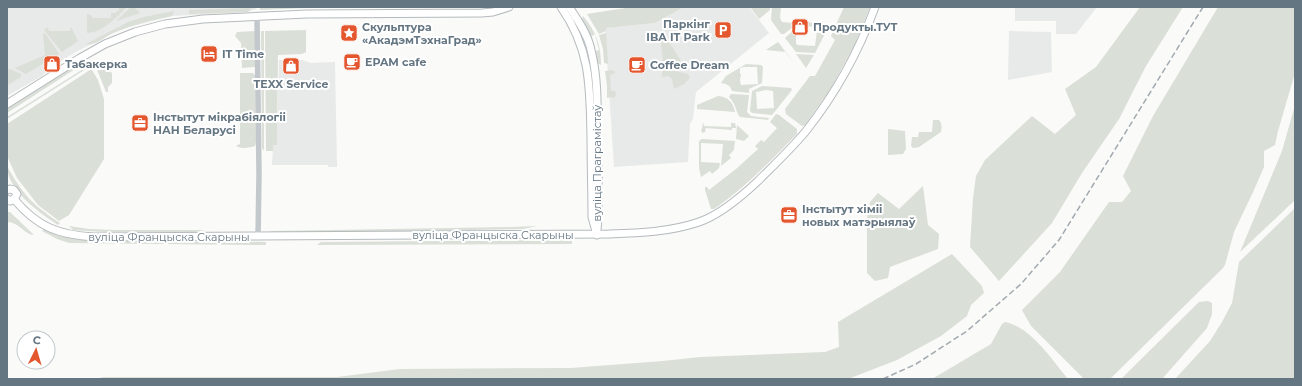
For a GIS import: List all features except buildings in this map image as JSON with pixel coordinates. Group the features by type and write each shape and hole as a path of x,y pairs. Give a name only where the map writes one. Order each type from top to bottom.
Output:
{"main road":[{"path":"7,104 105,44 135,32 165,24 257,16 344,13 475,13 493,12 509,7"},
{"name":"вуліца Праграмістаў","path":"561,7 578,37 587,66 590,92 592,217 596,234"},
{"name":"вуліца Праграмістаў","path":"569,7 587,38 592,51 594,66 597,96 598,197 596,234"},
{"name":"вуліца Францыска Скарыны","path":"7,189 12,189 15,191 16,196 11,199 31,217 44,225 67,235 94,237 596,234 643,233 686,226 710,217 746,192 805,132 833,94 856,51 875,7"}],"street":[{"path":"257,16 259,174 258,237"}],"shaded area":[{"path":"7,7 256,7 256,9 248,12 172,16 129,27 111,34 74,53 50,68 42,76 7,96"},
{"path":"119,7 127,7 114,20 104,27 87,33 87,14 91,15 92,18 111,18 111,13 116,13 116,11 119,11"},
{"path":"131,7 134,7 140,13 116,21"},
{"path":"308,7 260,10 260,8"},
{"path":"632,7 684,7 655,23 606,28 606,31 599,34 587,14"},
{"path":"684,7 749,7 769,33 696,92 693,119 690,124 688,162 614,167 605,28 655,23"},
{"path":"750,7 770,7 770,10 759,19"},
{"path":"772,7 781,7 780,18 782,22 794,23 793,27 784,34 781,34 771,20"},
{"path":"844,7 870,7 855,44 830,90 805,125 802,126 786,114 785,109 810,76 815,76 835,40 831,36"},
{"path":"1015,7 1097,7 1076,34 1056,34 1056,21 1015,21"},
{"path":"1140,7 1183,7 1146,66 1119,119 1082,173 1052,223 999,281 970,247 976,176 985,160 1032,116 1055,134 1076,115 1065,89 1096,67"},
{"path":"1218,7 1295,7 1295,73 1275,145 1264,151 1264,167 1234,232 1223,268 1110,379 1084,379 1031,326 1022,310 1060,272 1109,202 1122,202 1131,191 1123,176 1153,116"},
{"path":"251,8 248,12 189,14 189,10"},
{"path":"174,11 172,16 134,25 111,34 95,43 89,45 86,44 128,22"},
{"path":"583,16 595,34 590,37 582,19"},
{"path":"805,22 828,24 829,26 815,53 796,52 785,38 796,28 797,45 815,46 817,31 815,27 805,26"},
{"path":"47,27 49,31 70,31 71,27 78,41 62,52 44,30"},
{"path":"306,30 306,52 302,54 278,55 277,145 273,145 273,151 266,151 265,31"},
{"path":"256,31 255,67 242,68 241,43 235,36 237,32"},
{"path":"261,31 264,31 264,151 262,148"},
{"path":"662,31 686,69 663,64 660,33"},
{"path":"1009,31 1051,32 1052,72 1008,80"},
{"path":"45,33 59,54 26,74 15,68 45,55 43,34"},
{"path":"606,33 608,64 604,63 603,49 599,35"},
{"path":"595,35 599,44 601,65 597,63 596,51 599,50"},
{"path":"778,42 786,52 766,50"},
{"path":"796,54 814,55 806,68"},
{"path":"279,60 302,60 311,63 335,62 337,167 328,167 328,165 272,165 273,145 277,145"},
{"path":"81,61 83,64 7,113 7,108"},
{"path":"746,64 761,65 763,67 762,83 749,89 749,93 732,91 728,85 721,83 726,76","holes":["757,67 758,84 741,85 740,68"]},
{"path":"88,66 89,67 7,119 7,117"},
{"path":"96,67 108,70 112,73 112,83 108,87 108,92 106,92"},
{"path":"662,68 688,74 690,78 684,84 674,89 672,79 668,76 662,77"},
{"path":"7,69 21,74 21,77 8,85"},
{"path":"92,70 98,80 104,99 104,159 69,215 59,221 38,205 17,178 7,156 7,124"},
{"path":"611,70 615,73 610,75 611,91 615,91 616,95 614,98 607,98 605,71"},
{"path":"240,73 253,73 255,75 256,142 255,146 248,148 240,148 236,146 240,144"},
{"path":"762,86 791,88 792,90 772,115 752,113 750,111 752,91","holes":["766,90 773,91 774,108 757,109 756,92"]},
{"path":"731,94 749,95 747,112 751,116 769,118 768,120 740,117 729,97"},
{"path":"718,96 730,101 735,112 697,109 697,105"},
{"path":"1295,105 1295,200 1240,252 1282,151"},
{"path":"776,114 797,129 797,134 747,183 714,209 711,209 705,187 709,190 736,169 758,149 755,146 761,140 764,142 777,128 770,122"},
{"path":"933,120 940,121 942,126 941,132 919,147 913,148 911,146 912,137 918,137 919,132 932,132"},
{"path":"703,122 704,126 731,127 731,123 735,123 736,128 732,128 732,130 706,128 705,132 702,133 701,129"},
{"path":"737,125 749,136 744,141 736,139"},
{"path":"888,129 905,131 906,149 903,154 888,155"},
{"path":"702,139 735,141 734,150 729,155 731,158 721,166 723,144 701,143 701,162 720,163 719,168 712,174 710,171 701,177 699,168 699,141"},
{"path":"7,166 18,185 29,199 60,223 58,225 34,208 19,192 8,175"},
{"path":"923,186 928,225 939,234 938,249 890,267 888,278 875,281 867,273 867,218 870,202 878,193 899,209"},
{"path":"1295,208 1295,379 1175,379 1210,341 1222,322 1232,303 1239,262"},
{"path":"7,212 10,212 34,235 28,233 15,224 7,222"},
{"path":"69,226 89,229 116,230 205,230 195,232 103,232 73,230"},
{"path":"537,226 523,229 271,234 271,231"},
{"path":"44,229 68,238 80,240 266,242 266,245 69,243 57,239 42,231"},
{"path":"572,240 572,244 317,245 321,242"},
{"path":"952,254 982,286 984,293 971,305 967,316 941,336 897,360 848,379 102,379 101,377 337,377 400,369 571,368 700,357 825,352 839,347 838,322"},
{"path":"1208,301 1212,303 1212,314 1207,328 1162,379 1121,379 1199,302"},
{"path":"1005,322 1024,330 1032,337 1068,379 932,379 991,344 1002,324"},
{"path":"80,378 81,379 7,379"}],"railway":[{"path":"883,379 916,364 967,331 1021,284 1059,240 1203,7"}],"place":[{"name":"Продукты.ТУТ","path":"800,27"},
{"name":"Паркінг IBA IT Park","path":"723,30"},
{"name":"Скульптура «АкадэмТэхнаГрад»","path":"349,33"},
{"name":"IT Time","path":"209,54"},
{"name":"EPAM cafe","path":"352,62"},
{"name":"Табакерка","path":"52,64"},
{"name":"Coffee Dream","path":"637,65"},
{"name":"TEXX Service","path":"291,66"},
{"name":"Інстытут мікрабіялогіі НАН Беларусі","path":"140,123"},
{"name":"Інстытут хіміі новых матэрыялаў","path":"789,215"}]}
